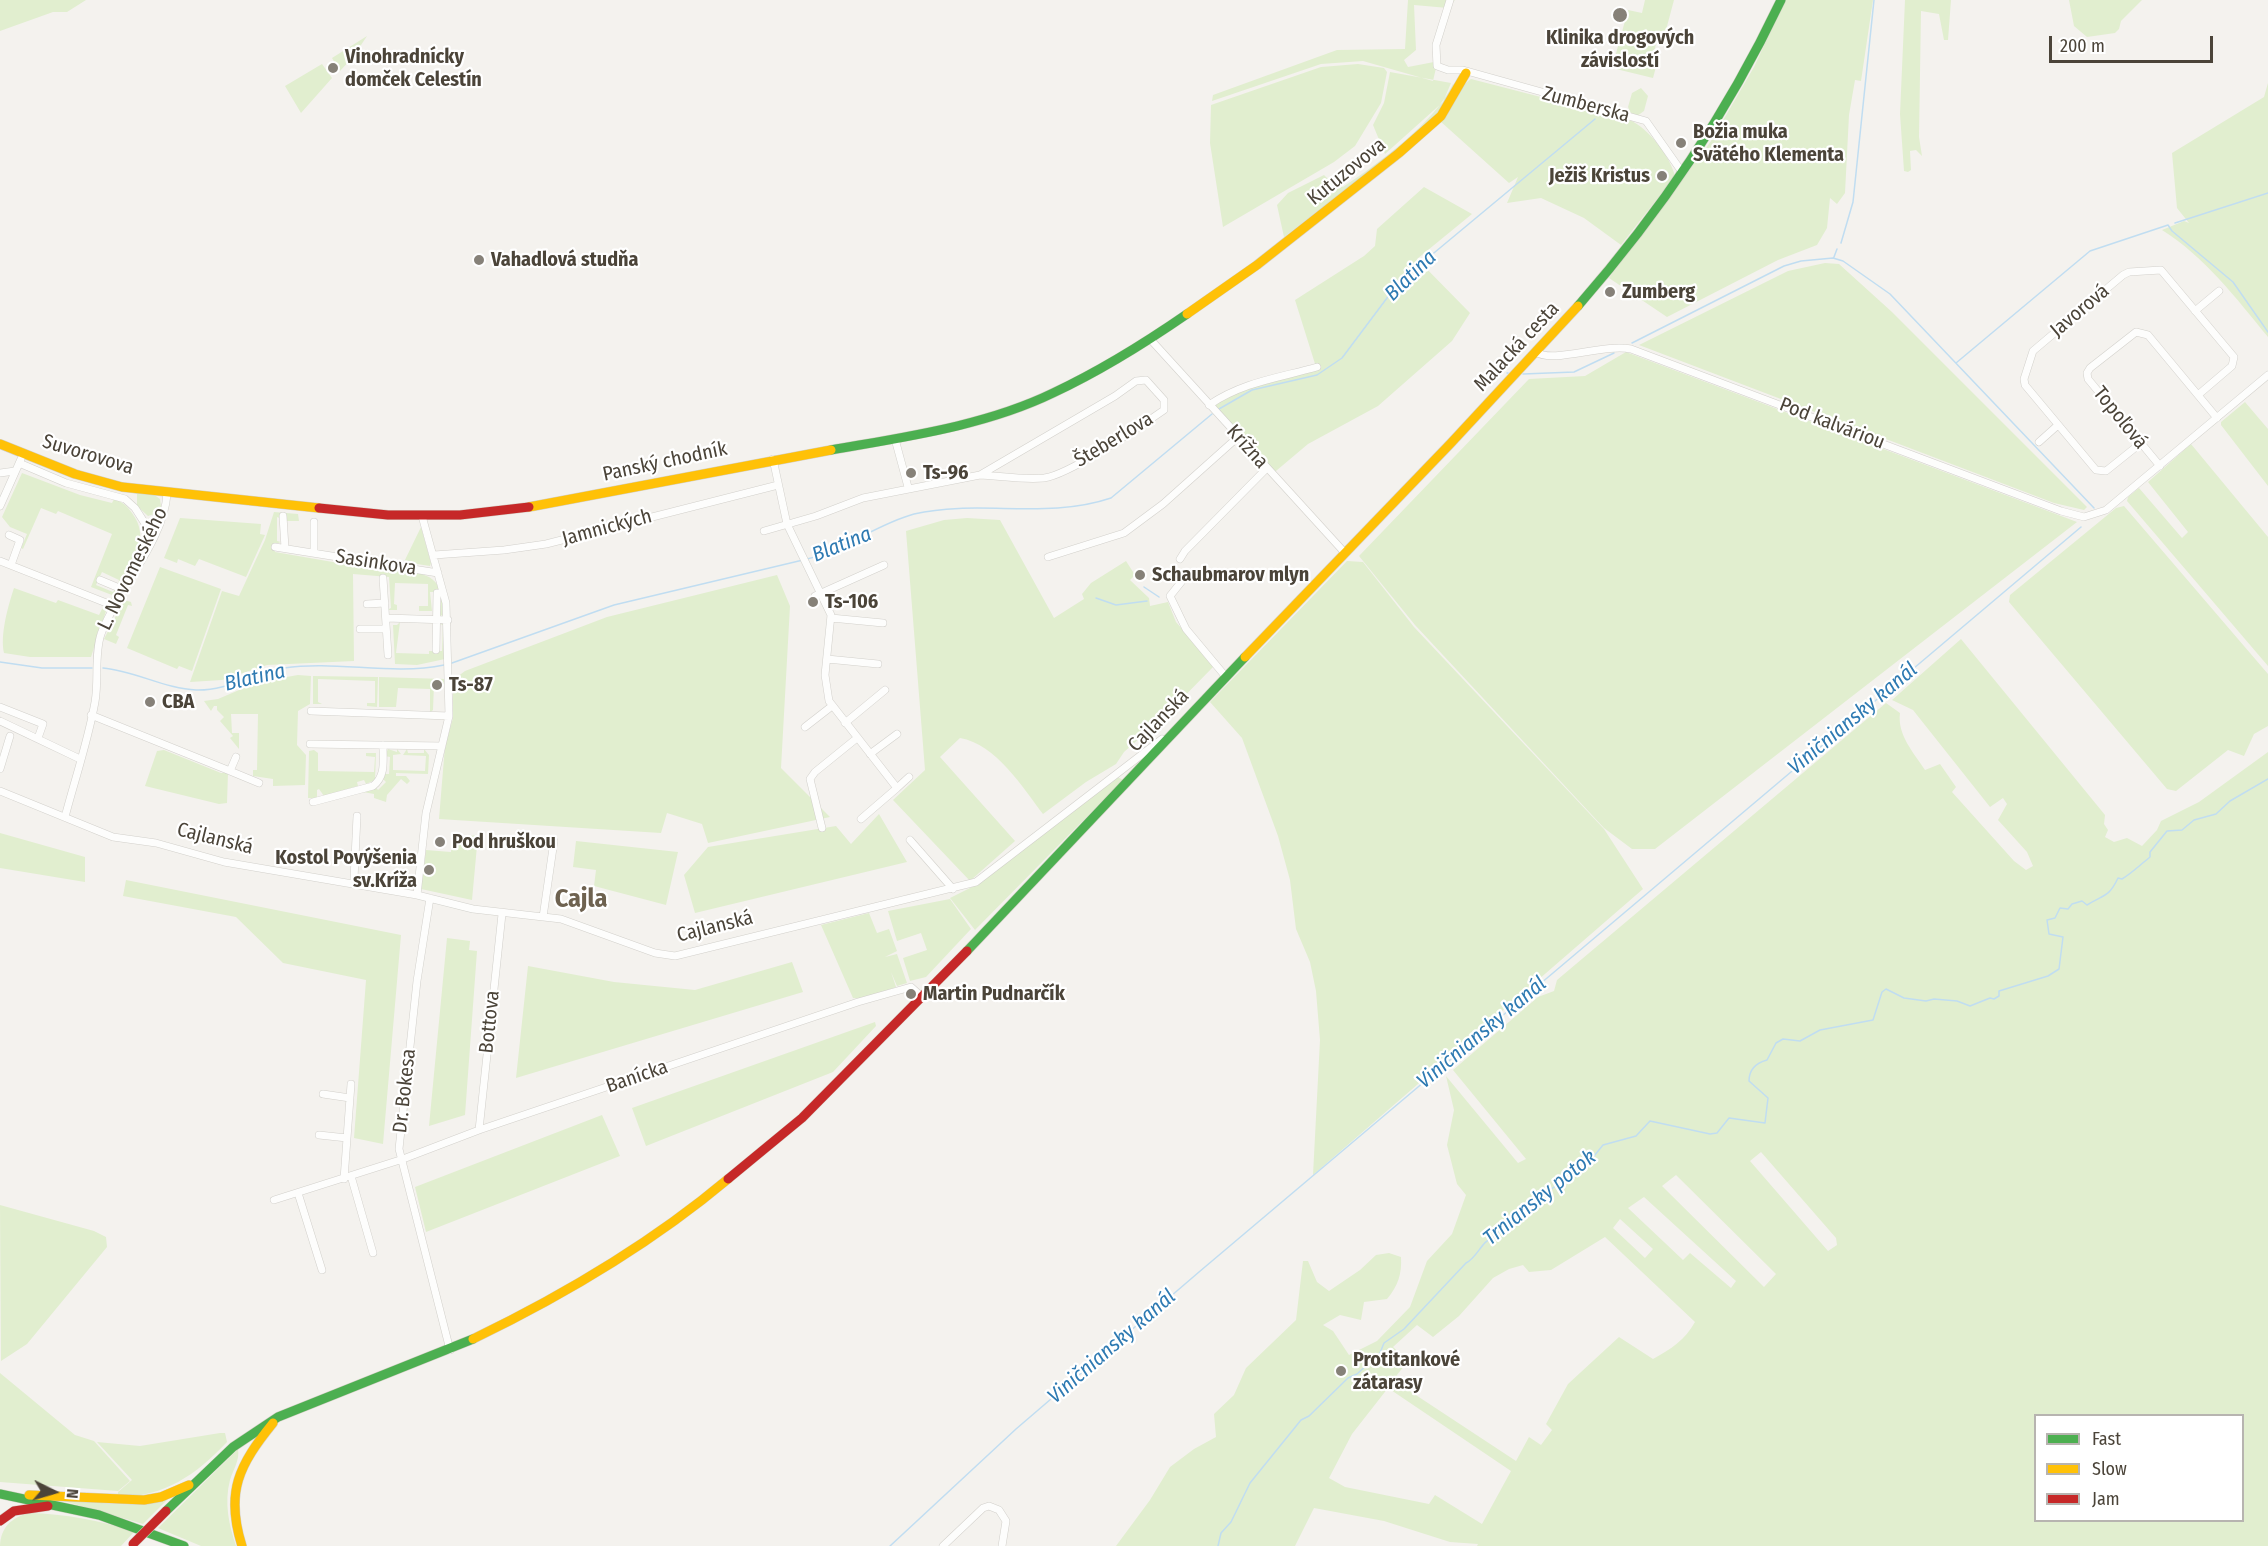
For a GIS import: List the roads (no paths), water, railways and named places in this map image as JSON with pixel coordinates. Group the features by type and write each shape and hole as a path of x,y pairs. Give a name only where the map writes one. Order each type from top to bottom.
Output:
{"main road":[{"name":"Malacká cesta","path":"1226,677 1513,377 1602,279 1682,172 1732,97 1780,0"},
{"name":"Kutuzovova","path":"1151,340 1257,265 1399,153 1441,116 1466,73"},
{"name":"Panský chodník","path":"167,494 337,511 422,516 515,511 773,459 895,439 989,416 1031,402 1072,384 1151,340"},
{"name":"Suvorovova","path":"0,444 96,480 167,494"},
{"name":"Cajlanská","path":"1134,773 1226,677"},
{"path":"132,1545 233,1447 278,1417 450,1350 567,1291 634,1249 713,1192 802,1118 1134,773"},
{"path":"242,1546 233,1513 237,1479 251,1450 278,1417"},
{"path":"12,1496 52,1494 144,1500 161,1497 194,1483"},
{"path":"0,1494 59,1505 132,1525 184,1546"},
{"path":"0,1521 14,1511 59,1505"}],"street":[{"path":"1450,0 1434,57 1437,66 1466,73"},
{"name":"Zumberska","path":"1466,73 1646,121 1682,172"},
{"name":"Javorová","path":"2140,443 2106,471 2096,470 2025,385 2024,379 2033,351 2123,275 2156,269 2164,272 2234,360 2232,366 2198,395"},
{"path":"2195,311 2219,291"},
{"name":"Topoľová","path":"2160,466 2088,379 2087,373 2091,368 2136,332 2142,331 2148,335 2217,418"},
{"name":"Krížna","path":"1151,340 1266,469 1345,553"},
{"name":"Pod kalváriou","path":"1536,352 1548,357 1610,346 1631,349 2072,515 2099,514 2268,375"},
{"path":"1209,406 1240,387 1268,377 1317,367"},
{"name":"Šteberlova","path":"764,531 816,516 863,498 908,487 980,475 1034,478 1054,476 1136,429 1164,410 1164,400 1146,380 1136,381 1115,396 980,475"},
{"path":"2039,442 2058,425"},
{"path":"1048,557 1124,533 1163,504 1238,437"},
{"path":"895,439 908,487"},
{"path":"1,501 23,453"},
{"path":"773,459 787,524 808,567 817,595 831,618 825,683 832,706 897,788"},
{"path":"1002,462 1002,476"},
{"path":"19,463 66,483 128,501 153,536"},
{"path":"1180,559 1185,551 1266,469"},
{"path":"0,473 15,471"},
{"name":"Jamnických","path":"434,555 504,550 546,544 778,486"},
{"name":"L. Novomeského","path":"65,817 91,715 100,636 153,536 165,510 167,494"},
{"path":"283,516 285,548"},
{"path":"417,895 428,804 449,716 448,620 434,555 422,516"},
{"name":"Sasinkova","path":"314,522 314,552"},
{"path":"9,535 20,540 11,565"},
{"name":"Sasinkova","path":"275,547 438,573"},
{"path":"0,561 114,606"},
{"path":"817,595 884,565"},
{"path":"383,578 388,655"},
{"path":"100,580 124,590"},
{"path":"1182,581 1170,596 1186,629 1226,677"},
{"path":"436,650 437,593"},
{"path":"367,604 385,603"},
{"path":"386,618 448,620"},
{"path":"831,618 883,623"},
{"path":"360,629 386,629"},
{"path":"827,659 878,664"},
{"path":"845,723 885,690"},
{"path":"805,727 832,706"},
{"path":"0,707 43,724 38,738"},
{"path":"311,711 449,716"},
{"path":"91,715 259,783"},
{"path":"0,721 80,759"},
{"path":"1125,764 1174,731"},
{"path":"870,754 897,734"},
{"path":"0,769 10,736"},
{"path":"822,828 810,779 815,772 857,738"},
{"path":"310,744 442,747"},
{"path":"313,802 373,786 378,782 382,776 383,745"},
{"path":"230,771 236,757"},
{"name":"Cajlanská","path":"0,791 113,837 156,843 224,862 417,895 502,914 543,916 577,924 655,953 675,956 976,882 1125,764 1134,773"},
{"path":"861,819 909,777"},
{"path":"354,879 357,816"},
{"path":"910,840 952,889"},
{"path":"543,916 554,841"},
{"name":"Dr. Bokesa","path":"430,898 417,981 399,1149 404,1159 450,1350"},
{"name":"Bottova","path":"479,1130 502,914"},
{"name":"Banícka","path":"274,1200 404,1159 479,1130 760,1034 911,987 921,996"},
{"path":"351,1084 347,1178 373,1253"},
{"path":"323,1094 350,1098"},
{"path":"319,1135 347,1137"},
{"path":"298,1193 322,1270"},
{"path":"943,1546 983,1508 989,1506 999,1510 1006,1521 1002,1546"}],"waterway":[{"path":"1841,243 1853,202 1874,0"},
{"name":"Blatina","path":"1219,409 1252,390 1317,375 1342,358 1399,282 1595,119"},
{"path":"2175,223 2268,193"},
{"path":"1956,363 2090,251 2168,225 2172,231 2233,282 2268,332"},
{"path":"1834,257 1837,249"},
{"path":"1632,343 1784,266 1801,261 1833,258 1843,261 1890,294 2094,508"},
{"path":"1523,374 1574,372 1614,353"},
{"name":"Blatina","path":"807,559 835,550 900,518 914,514 963,508 1062,508 1111,498 1212,414"},
{"name":"Viničniansky kanál","path":"890,1546 1016,1429 1199,1272 2081,527"},
{"name":"Blatina","path":"452,663 614,605 803,560"},
{"path":"1144,587 1159,597"},
{"path":"1096,598 1116,605 1147,601"},
{"name":"Blatina","path":"0,662 42,668 92,668"},
{"name":"Blatina","path":"103,668 173,687 207,690 284,668 324,666 404,669 444,665"},
{"name":"Trniansky potok","path":"1218,1546 1221,1533 1231,1522 1250,1483 1301,1420 1309,1416 1348,1378 1357,1374 1380,1353 1384,1343 1404,1329 1486,1242 1517,1214 1561,1182 1572,1167 1590,1161 1603,1145 1636,1136 1650,1121 1710,1134 1717,1133 1729,1118 1765,1123 1768,1098 1749,1081 1754,1067 1767,1060 1776,1043 1783,1039 1800,1041 1820,1030 1873,1020 1882,992 1886,989 1904,998 1957,1001 1970,1006 1990,998 1994,999 1999,996 1999,991 2048,976 2059,969 2063,937 2049,934 2047,920 2055,918 2060,908 2068,909 2072,904 2082,901 2087,905 2106,894 2118,878 2126,877 2150,857 2150,852 2167,831 2182,830 2194,820 2216,814 2230,801 2268,779"}],"place":[{"name":"Klinika drogových závislostí","path":"1620,15"},
{"name":"Vinohradnícky domček Celestín","path":"333,68"},
{"name":"Božia muka Svätého Klementa","path":"1681,143"},
{"name":"Ježiš Kristus","path":"1662,176"},
{"name":"Vahadlová studňa","path":"479,260"},
{"name":"Zumberg","path":"1610,292"},
{"name":"Ts-96","path":"911,473"},
{"name":"Schaubmarov mlyn","path":"1140,575"},
{"name":"Ts-106","path":"813,602"},
{"name":"Ts-87","path":"437,685"},
{"name":"CBA","path":"150,702"},
{"name":"Pod hruškou","path":"440,842"},
{"name":"Kostol Povýšenia sv.Kríža","path":"429,870"},
{"name":"Martin Pudnarčík","path":"911,994"},
{"name":"Protitankové zátarasy","path":"1341,1371"}],"district":[{"name":"Cajla","path":"581,900"}]}
